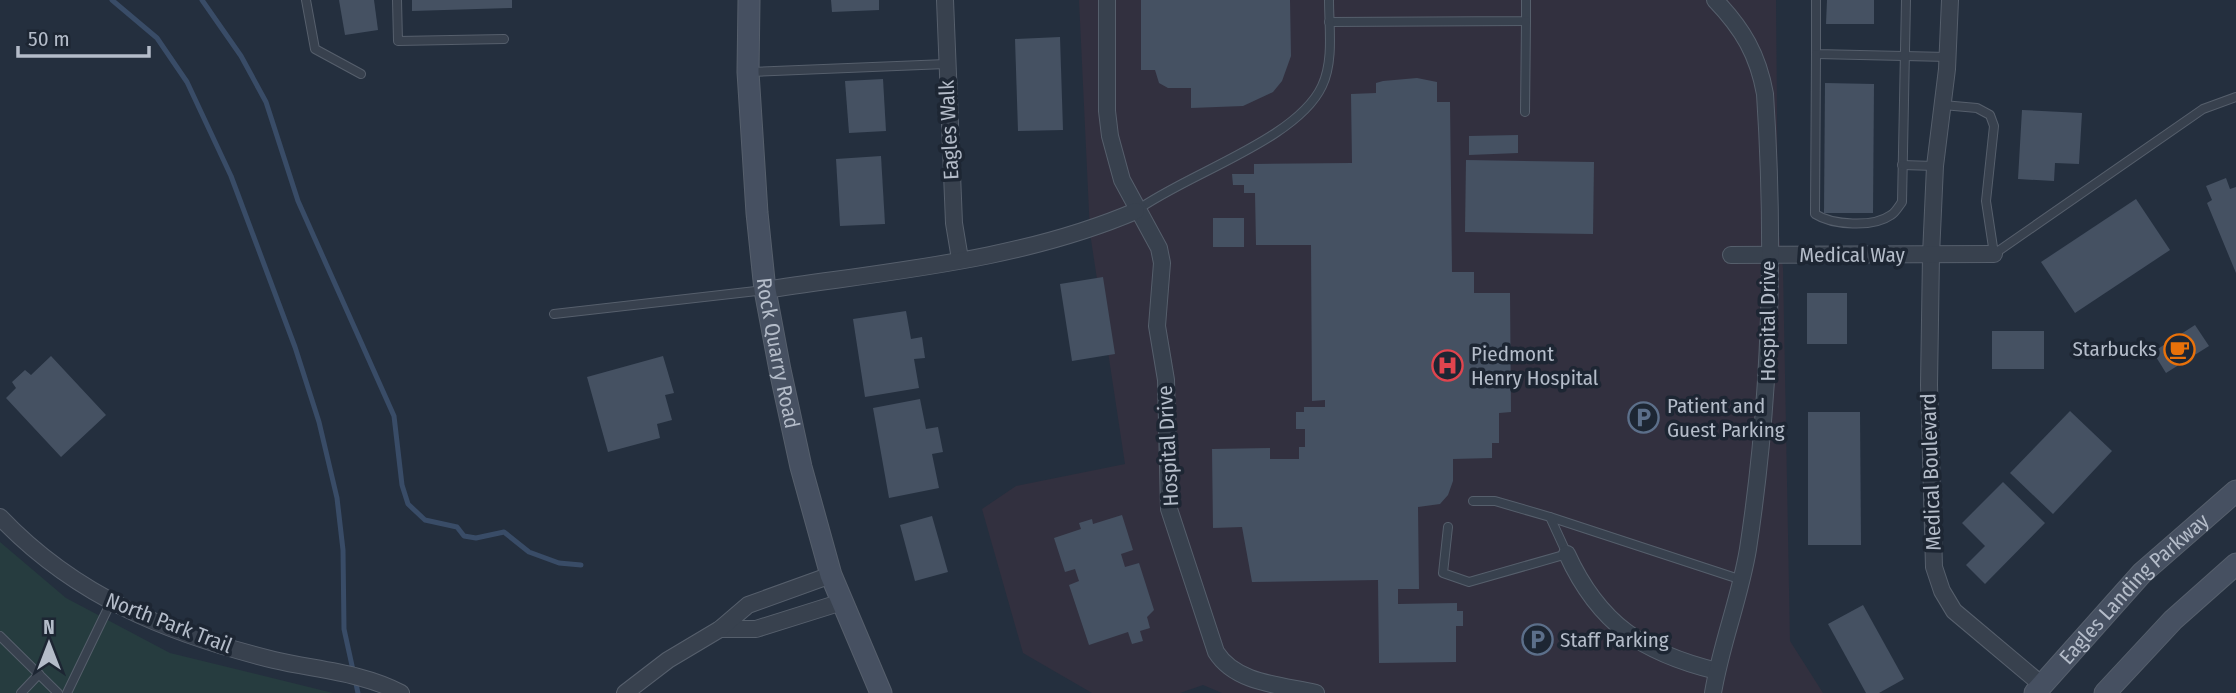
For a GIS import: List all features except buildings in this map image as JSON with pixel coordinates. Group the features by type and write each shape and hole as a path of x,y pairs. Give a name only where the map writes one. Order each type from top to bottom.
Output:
{"street":[{"name":"Rock Quarry Road","path":"749,0 748,72 765,290 801,467 831,575 880,693"},
{"name":"Eagles Walk","path":"945,0 954,223 960,259"},
{"name":"Hospital Drive","path":"1107,0 1107,111 1110,136 1122,180 1136,211 1158,248 1162,263 1157,326 1166,380 1169,509 1216,652 1225,666 1237,674 1317,693"},
{"name":"Hospital Drive","path":"1713,693 1742,580 1767,400 1768,256 1767,120 1760,68 1751,44 1735,21 1715,0"},
{"name":"Medical Boulevard","path":"1950,0 1948,57 1935,166 1931,255 1929,385 1934,567 1942,591 1954,611 2039,689"},
{"path":"765,290 960,259 1059,240 1136,211"},
{"path":"1931,255 1994,254"},
{"name":"Medical Way","path":"1731,255 1931,255"},
{"name":"Eagles Landing Parkway","path":"2039,689 2142,573 2236,491"},
{"name":"North Park Trail","path":"0,517 22,540 87,590 111,602 205,641 276,660 375,680 401,693"},
{"path":"1567,554 1590,596 1630,636 1662,655 1717,671"},
{"path":"2105,693 2172,620 2236,564"},
{"path":"625,693 668,660 720,629 748,605 831,575"},
{"path":"720,629 756,629 842,602"}],"lane":[{"path":"306,0 315,49 361,74"},
{"path":"397,0 398,41 504,39"},
{"path":"1136,211 1155,196 1267,137 1304,112 1323,84 1328,64 1329,0"},
{"path":"1525,112 1526,0"},
{"path":"1816,0 1815,214 1825,220 1871,222 1892,215 1902,202 1906,0"},
{"path":"1329,22 1525,21"},
{"path":"1816,54 1948,57"},
{"path":"748,72 946,64"},
{"path":"1943,105 1977,108 1990,115 1994,126 1986,201 1994,254 2203,109 2236,97"},
{"path":"1902,165 1935,166"},
{"path":"554,314 765,290"},
{"path":"1473,501 1495,501 1550,517 1742,580"},
{"path":"1448,527 1443,573 1469,582 1567,554 1550,517"},
{"path":"67,693 111,602"},
{"path":"1,638 58,693"},
{"path":"21,693 39,674"}],"shaded area":[{"name":"Piedmont Henry Hospital","path":"1079,0 1776,0 1778,227 1783,268 1790,641 1823,693 1222,693 1203,685 1180,693 1092,693 1023,653 982,509 1016,486 1125,464 1090,233"}],"green space":[{"path":"0,542 66,598 170,653 333,693 0,693"}],"waterway":[{"path":"112,0 157,38 187,82 231,176 295,347 319,422 337,498 343,550 344,629 358,693"},
{"path":"202,0 241,56 266,102 298,201 394,416 402,485 408,504 425,520 457,527 464,536 476,538 504,532 529,552 559,563 581,565"}],"place":[{"name":"Starbucks","path":"2180,349"},
{"name":"Piedmont Henry Hospital","path":"1448,366"},
{"name":"Patient and Guest Parking","path":"1644,418"},
{"name":"Staff Parking","path":"1537,640"}]}
